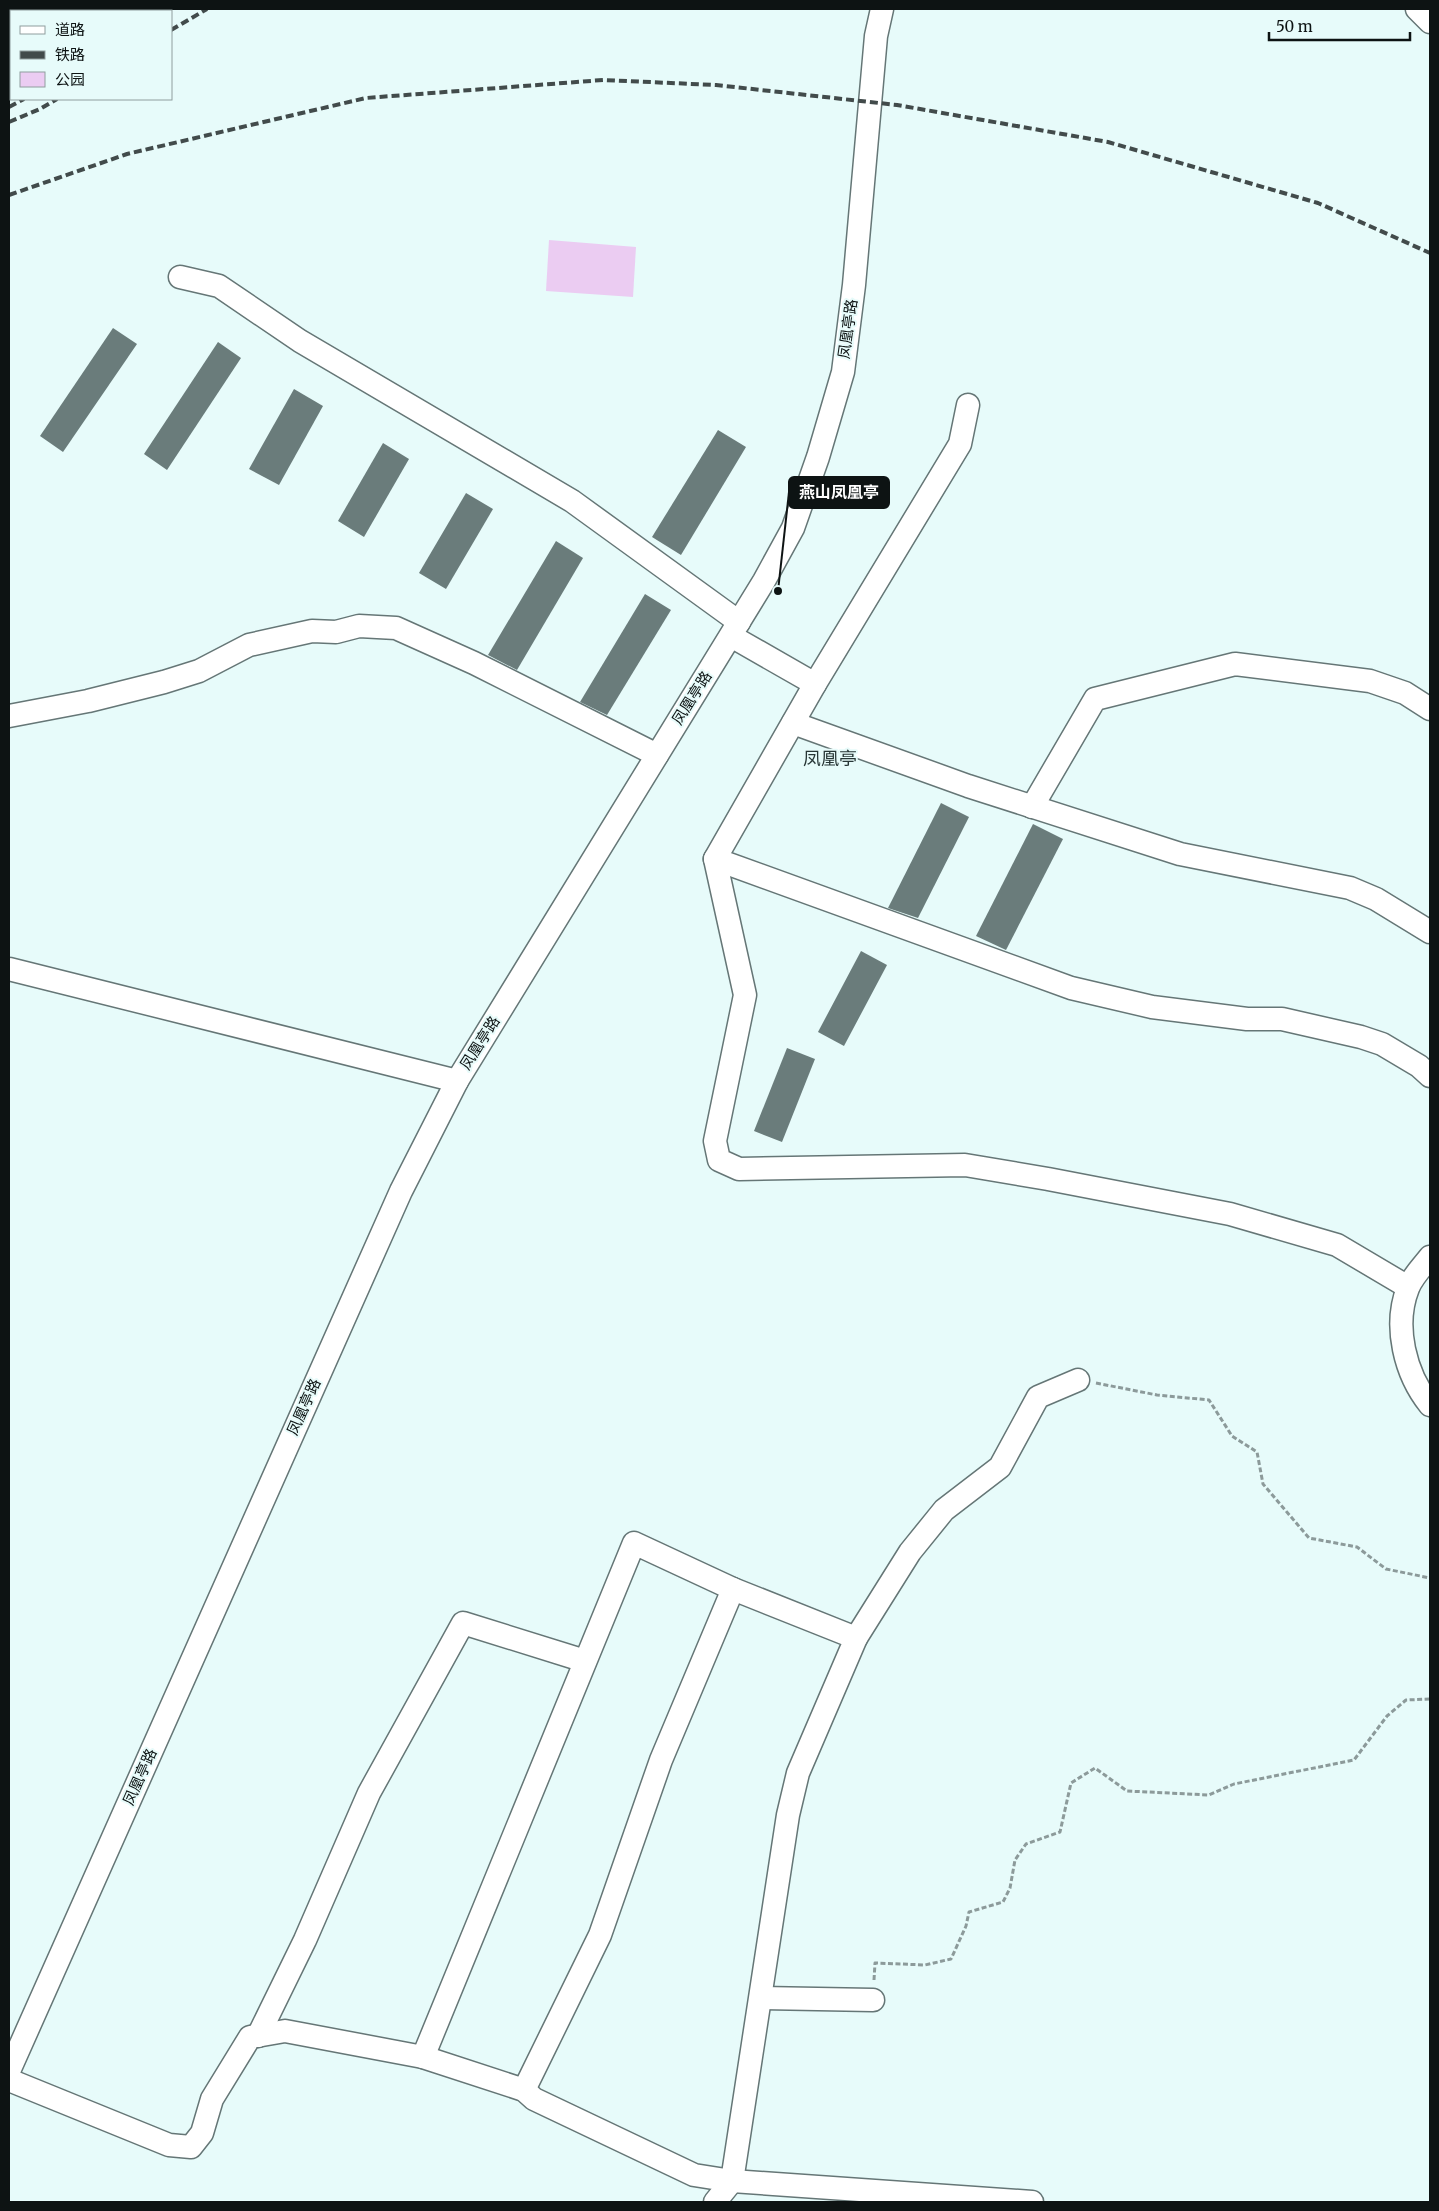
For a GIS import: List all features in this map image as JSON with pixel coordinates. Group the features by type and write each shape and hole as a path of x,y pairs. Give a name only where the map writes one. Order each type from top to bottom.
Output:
{"street":[{"name":"凤凰亭路","path":"9,2071 400,1191 457,1080 734,629 793,528 818,457 843,372 854,285 876,36 882,9"},
{"path":"1418,9 1430,22"},
{"path":"180,277 219,286 300,341 572,501 734,629 815,684"},
{"path":"968,405 960,444 815,684 715,859 745,995 715,1141 719,1160 739,1169 965,1165 1048,1179 1230,1214 1337,1245 1408,1287"},
{"path":"9,716 88,701 164,682 199,670 249,645 312,631 336,632 359,626 396,628 474,663 657,755"},
{"path":"1032,807 1094,699 1235,664 1370,681 1405,693 1430,709"},
{"path":"793,723 968,786 1180,854 1350,888 1376,899 1430,932"},
{"path":"715,859 1070,988 1152,1007 1247,1019 1282,1019 1361,1037 1382,1044 1419,1066 1430,1076"},
{"path":"9,969 457,1080"},
{"path":"1430,1257 1408,1287 1401,1317 1407,1364 1417,1387 1430,1405"},
{"path":"715,2202 732,2181 788,1815 798,1773 856,1638 910,1552 944,1510 1000,1467 1038,1397 1078,1380"},
{"path":"423,2057 634,1543 733,1589 856,1638"},
{"path":"524,2090 600,1935 661,1760 733,1589"},
{"path":"258,2036 305,1940 369,1793 463,1623 586,1661"},
{"path":"761,1998 873,2000"},
{"path":"9,2080 169,2144 191,2147 202,2133 212,2099 250,2038 285,2031 423,2057 524,2090 534,2099 694,2175 732,2181 1032,2202"}],"path":[{"path":"1078,1380 1157,1395 1209,1400 1232,1436 1257,1452 1264,1484 1309,1538 1357,1546 1386,1569 1430,1578"},
{"path":"873,2000 875,1963 925,1965 951,1959 966,1926 970,1912 1002,1902 1010,1888 1016,1860 1026,1844 1060,1832 1071,1783 1094,1768 1127,1791 1209,1795 1234,1784 1354,1760 1386,1716 1406,1700 1430,1699"}],"green space":[{"path":"549,240 636,247 633,297 546,291"}],"building":[{"path":"113,328 137,344 63,452 40,436"},
{"path":"218,342 241,358 167,470 144,454"},
{"path":"294,389 323,406 279,485 249,469"},
{"path":"718,430 746,447 681,555 652,537"},
{"path":"383,443 409,459 364,537 338,521"},
{"path":"466,493 493,509 446,589 419,573"},
{"path":"556,541 583,558 517,670 488,655"},
{"path":"645,594 671,610 607,715 580,702"},
{"path":"941,803 969,817 918,918 888,908"},
{"path":"1033,824 1063,839 1006,950 976,936"},
{"path":"861,951 887,965 844,1046 818,1032"},
{"path":"787,1048 815,1059 782,1142 754,1131"}],"railway":[{"path":"172,29 207,9"},
{"path":"9,195 127,154 366,98 603,80 716,85 897,105 1108,142 1318,203 1430,253"},
{"path":"9,107 22,100"},
{"path":"9,122 40,109 55,100"}],"place":[{"name":"燕山凤凰亭","path":"778,591"}],"district":[{"name":"凤凰亭","path":"830,759"}]}
